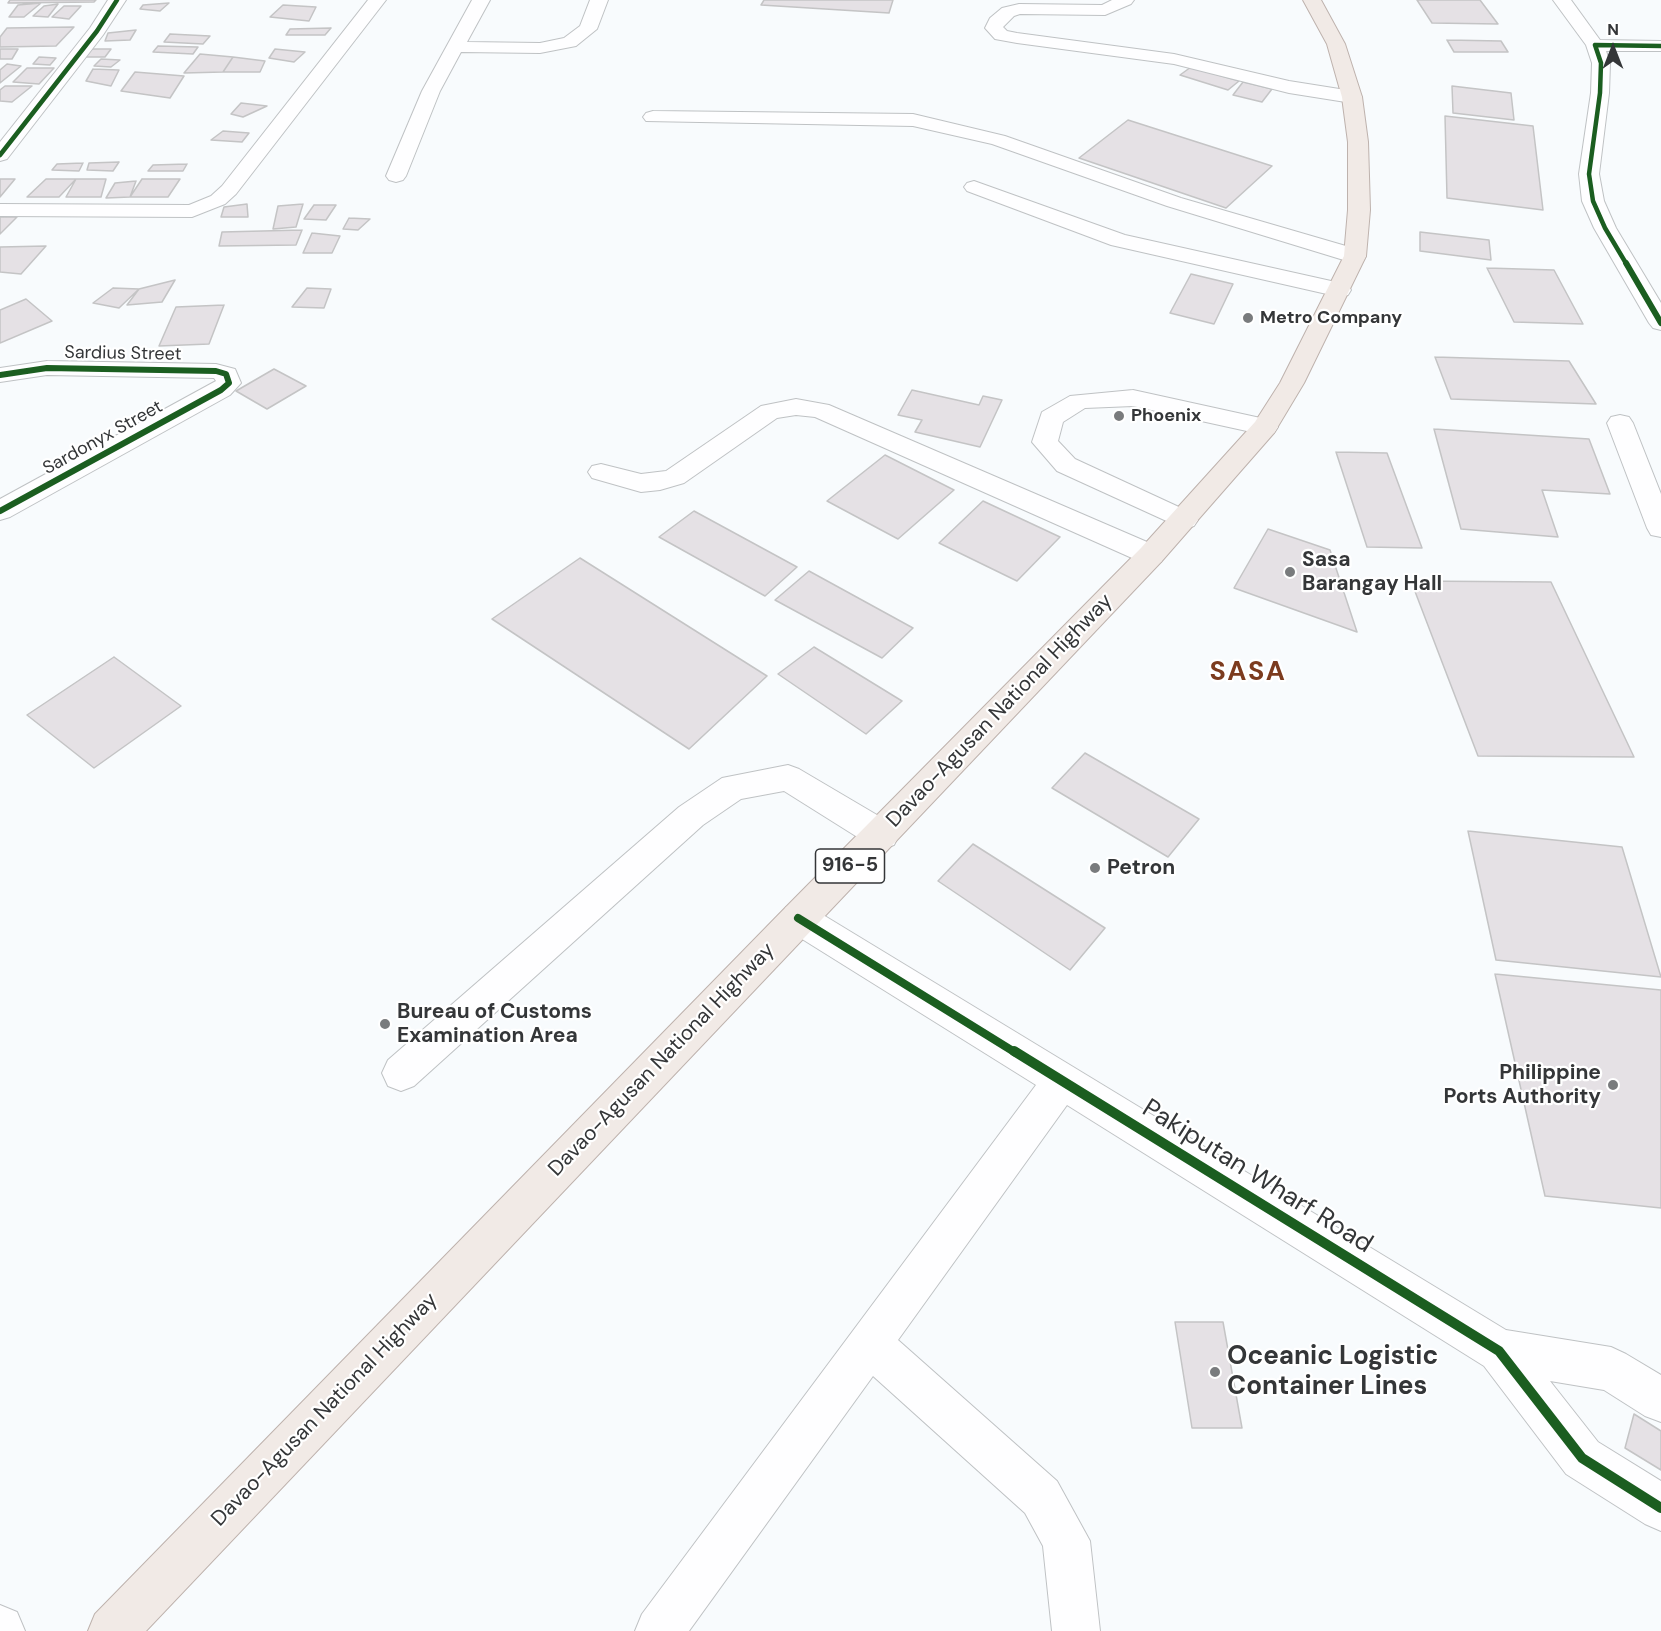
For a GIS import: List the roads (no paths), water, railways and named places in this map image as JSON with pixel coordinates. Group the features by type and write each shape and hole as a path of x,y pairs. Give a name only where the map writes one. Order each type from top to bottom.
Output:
{"main road":[{"name":"Davao-Agusan National Highway","path":"112,1631 1151,555 1264,427 1292,383 1355,256 1359,210 1358,142 1352,97 1336,44 1312,0"}],"street":[{"path":"0,155 97,31 117,0"},
{"path":"0,210 192,211 218,200 256,156 377,0"},
{"path":"396,176 431,90 481,0"},
{"path":"454,47 540,48 570,42 588,29 599,0"},
{"path":"1125,0 1105,10 1019,9 1008,12 996,22 994,28 1001,35 1173,59 1289,87 1352,97"},
{"path":"1562,0 1595,45 1600,71 1600,93 1589,174 1593,201 1605,228 1661,324"},
{"path":"1595,45 1661,46"},
{"path":"653,117 913,120 998,140 1174,202 1355,256"},
{"path":"974,187 1119,240 1340,290"},
{"name":"Sardius Street","path":"0,375 47,368 216,371 226,374 228,378 229,383 221,390"},
{"name":"Sardonyx Street","path":"0,511 221,390"},
{"path":"1184,520 1066,465 1045,442 1052,418 1079,401 1133,398 1264,427"},
{"path":"601,472 641,483 675,477 770,411 796,407 820,410 1151,555"},
{"path":"1620,423 1661,528"},
{"path":"401,1073 691,816 734,787 788,778 882,835"},
{"name":"Pakiputan Wharf Road","path":"798,918 1498,1352 1582,1458 1661,1508"},
{"path":"659,1631 871,1345 1062,1081"},
{"path":"871,1345 1041,1497 1066,1541 1076,1631"},
{"name":"Pakiputan Wharf Road","path":"1498,1352 1611,1369 1661,1400"}],"place":[{"name":"Metro Company","path":"1248,318"},
{"name":"Phoenix","path":"1119,416"},
{"name":"Sasa Barangay Hall","path":"1290,572"},
{"name":"Petron","path":"1095,868"},
{"name":"Bureau of Customs Examination Area","path":"385,1024"},
{"name":"Philippine Ports Authority","path":"1613,1085"},
{"name":"Oceanic Logistic Container Lines","path":"1215,1372"}],"district":[{"name":"SASA","path":"1248,673"}]}
